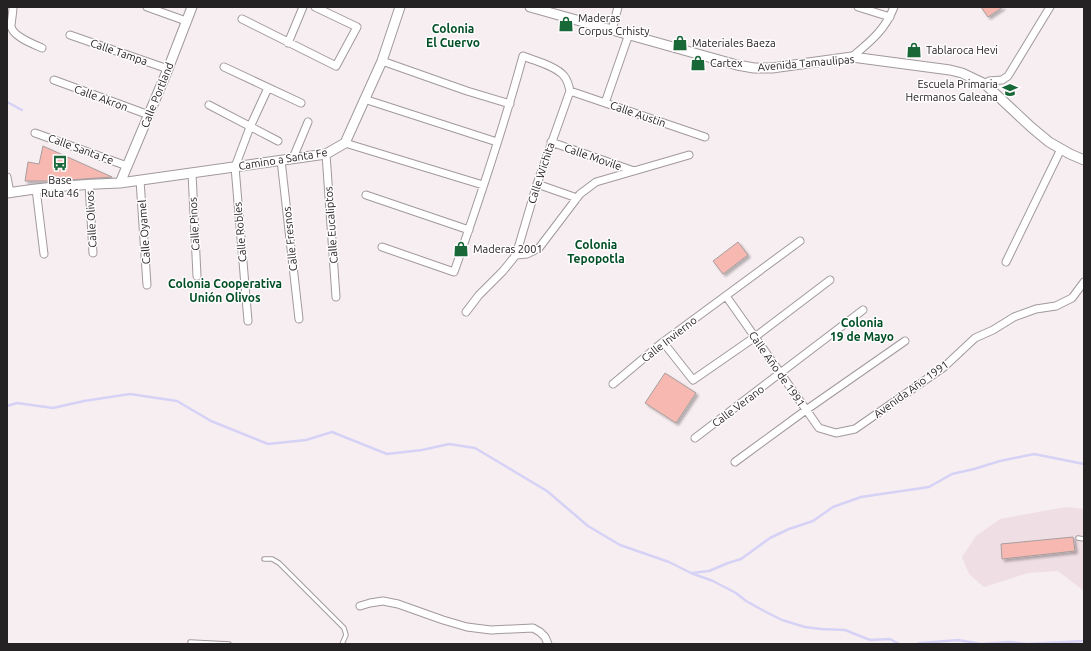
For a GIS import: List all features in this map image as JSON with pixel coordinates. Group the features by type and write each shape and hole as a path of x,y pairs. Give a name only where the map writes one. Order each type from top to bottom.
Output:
{"street":[{"path":"13,7 11,26 14,32 22,38 42,48"},
{"path":"147,7 186,22"},
{"name":"Calle Portland","path":"120,183 168,69 192,7"},
{"path":"288,43 303,7"},
{"path":"242,19 336,66 357,27 315,7"},
{"path":"400,7 382,61 345,143 484,185"},
{"name":"Avenida Tamaulipas","path":"530,7 737,65 754,68 772,68 852,56 962,73 985,84 1049,142 1084,160"},
{"path":"612,30 618,7"},
{"path":"858,7 890,18"},
{"path":"852,56 878,35 890,18 894,7"},
{"path":"985,84 989,81 1002,80 1008,76 1050,7"},
{"path":"605,103 629,34"},
{"name":"Calle Tampa","path":"70,35 168,69"},
{"path":"382,247 454,272 510,104 523,56 556,70 564,76 570,91"},
{"path":"382,61 510,104"},
{"path":"224,67 302,103"},
{"name":"Calle Akron","path":"54,80 149,115"},
{"path":"234,167 268,88"},
{"name":"Calle Austin","path":"570,91 705,137"},
{"name":"Calle Wichita","path":"516,255 537,184 570,91"},
{"path":"364,99 497,142"},
{"path":"209,105 278,141"},
{"path":"293,158 308,122"},
{"name":"Calle Santa Fe","path":"35,133 127,166"},
{"name":"Calle Movile","path":"551,142 634,171"},
{"name":"Camino a Santa Fe","path":"9,193 89,184 120,183 326,154 345,143"},
{"path":"1006,262 1061,149"},
{"name":"Calle Eucaliptos","path":"326,154 336,296"},
{"path":"466,312 479,295 503,271 516,255 527,254 539,248 580,194 596,182 689,155"},
{"name":"Calle Fresnos","path":"281,160 299,319"},
{"name":"Calle Robles","path":"234,167 248,321"},
{"name":"Calle Pinos","path":"192,173 197,276"},
{"path":"7,177 9,193"},
{"name":"Calle Oyamel","path":"140,180 147,284"},
{"name":"Calle Olivos","path":"89,184 93,253"},
{"path":"537,184 577,198"},
{"path":"36,189 44,254"},
{"path":"366,195 469,230"},
{"name":"Calle Invierno","path":"613,384 663,342 800,241"},
{"path":"663,342 693,380 755,337 830,280"},
{"name":"Avenida Año 1991","path":"836,433 855,429 944,367 974,338 993,330 1014,317 1036,309 1056,306 1072,298 1084,282"},
{"name":"Calle Año de 1991","path":"726,296 818,428 836,433"},
{"name":"Calle Verano","path":"695,438 864,310"},
{"path":"735,462 905,341"},
{"path":"360,606 370,603 383,602 398,604 467,627 491,630 533,628 545,637 548,644"}],"lane":[{"path":"1078,538 1084,539"},
{"path":"264,559 272,559 279,563 344,628 346,636 342,644"},
{"path":"190,642 229,644"}],"shaded area":[{"path":"1066,507 1084,509 1084,591 1058,571 1028,573 984,587 969,574 962,557 976,536 1000,519"}],"building":[{"path":"981,7 1003,7 988,17"},
{"name":"Base Ruta 46","path":"43,146 112,177 56,181 25,181 28,162 39,164"},
{"path":"738,242 748,255 723,274 713,261"},
{"path":"665,373 696,393 676,423 645,403"},
{"path":"1073,537 1075,551 1002,559 1001,544"}],"waterway":[{"path":"7,102 22,110"},
{"path":"7,406 17,403 53,408 84,401 130,394 177,401 211,421 268,444 306,440 332,432 387,454 422,450 449,444 475,448 547,491 588,526 620,545 669,562 691,573 713,581 782,620 805,627 845,630 870,640 890,639 899,644"},
{"path":"692,573 709,571 741,559 770,538 789,529 813,521 833,507 861,497 929,487 952,474 1000,461 1034,454 1084,464"},
{"path":"917,644 958,640 981,644 1010,642 1027,644 1084,641"}],"place":[{"name":"Maderas Corpus Crhisty","path":"566,24"},
{"name":"Materiales Baeza","path":"680,43"},
{"name":"Tablaroca Hevi","path":"914,50"},
{"name":"Cartex","path":"698,63"},
{"name":"Escuela Primaria Hermanos Galeana","path":"1010,90"},
{"name":"Base Ruta 46","path":"60,163"},
{"name":"Maderas 2001","path":"461,249"}],"district":[{"name":"Colonia El Cuervo","path":"453,36"},
{"name":"Colonia Tepopotla","path":"596,252"},
{"name":"Colonia Cooperativa Unión Olivos","path":"225,291"},
{"name":"Colonia 19 de Mayo","path":"862,330"}]}
